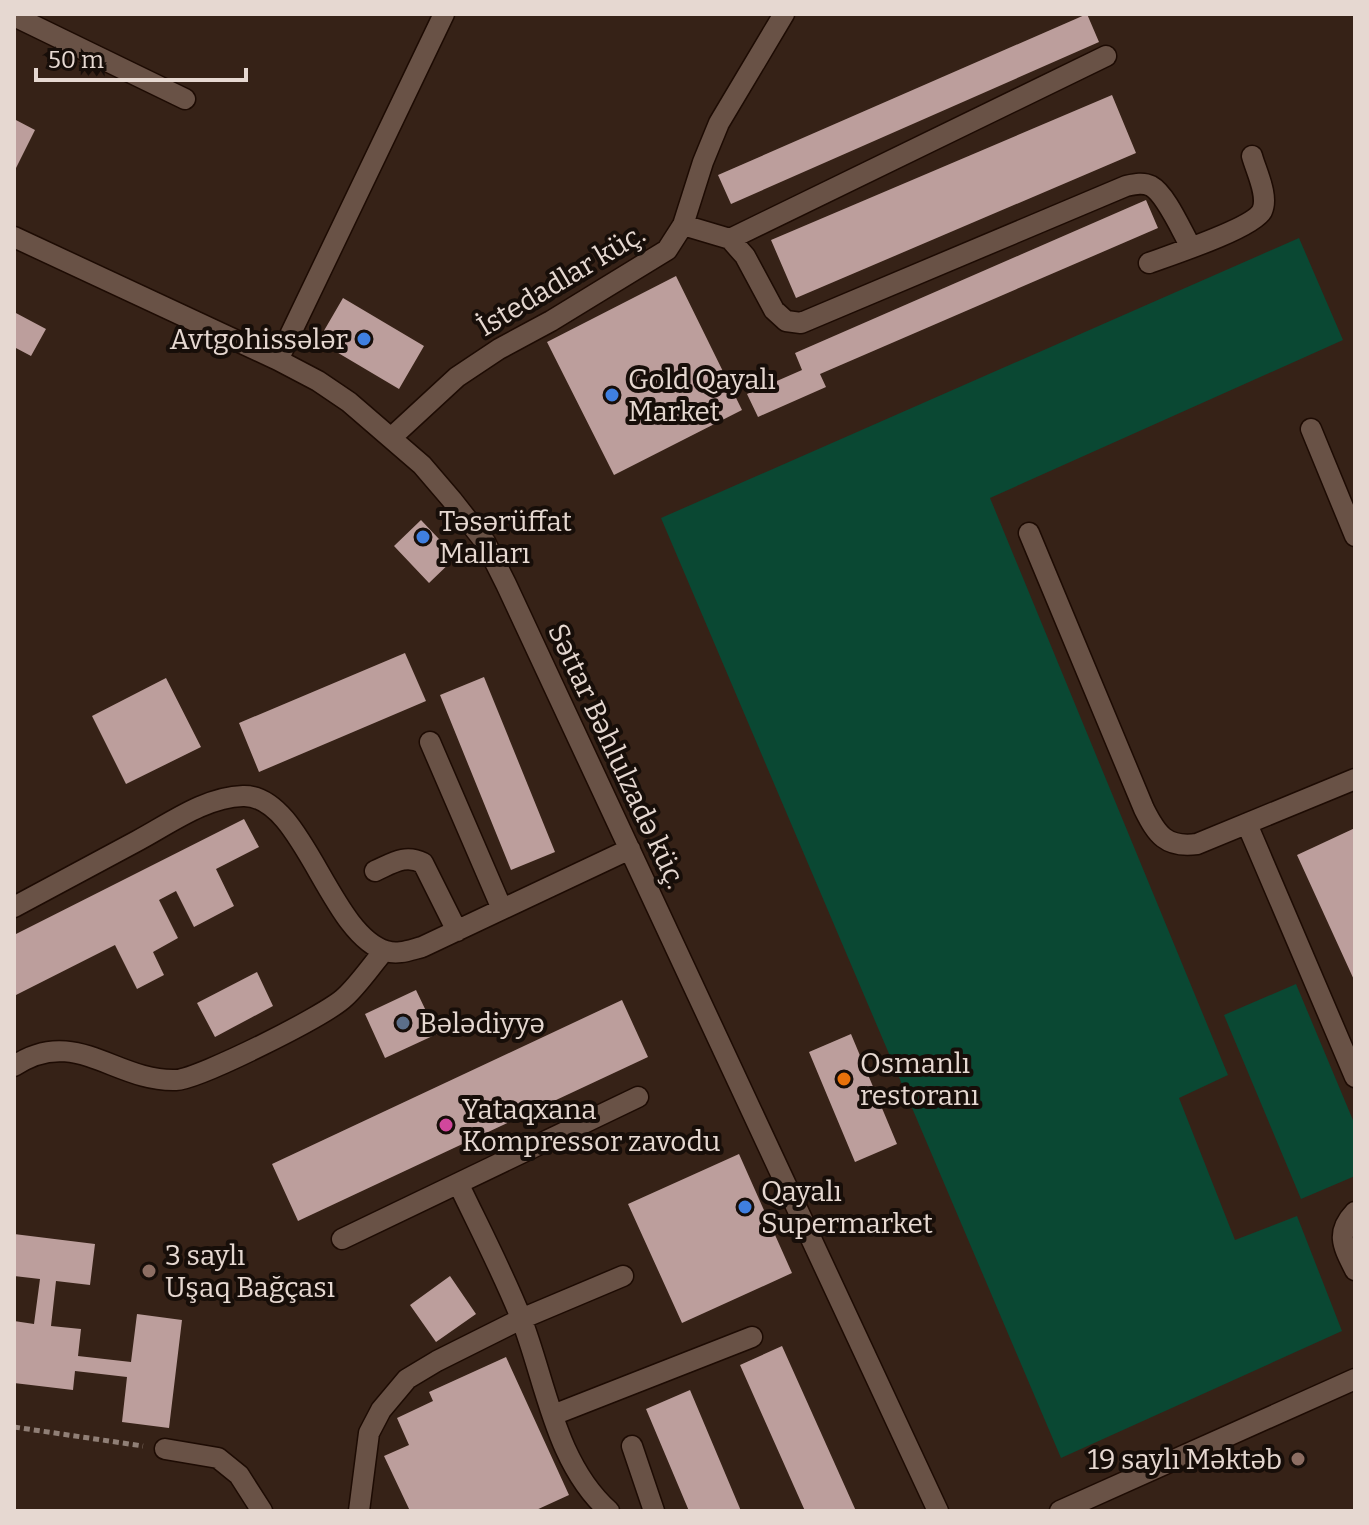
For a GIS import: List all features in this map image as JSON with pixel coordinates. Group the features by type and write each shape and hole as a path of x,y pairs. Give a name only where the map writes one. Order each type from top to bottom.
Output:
{"street":[{"path":"278,360 444,14"},
{"name":"İstedadlar küç.","path":"392,437 457,377 667,250 683,225 719,123 784,14"},
{"path":"14,16 185,99"},
{"path":"730,239 1106,56"},
{"path":"1149,263 1255,219 1263,210 1264,198 1252,156"},
{"path":"683,225 730,239 745,256 774,310 786,321 801,323 1126,186 1140,183 1150,185 1159,193 1191,247"},
{"name":"Səttar Bəhlulzadə küç.","path":"14,237 318,381 392,437 432,477 485,542 938,1511"},
{"path":"1311,429 1355,536"},
{"path":"1029,533 1153,827 1164,839 1182,846 1197,844 1355,779"},
{"path":"430,742 502,909"},
{"path":"14,907 198,808 243,796 263,799 282,816 346,915 366,940 384,951 397,953 422,947 630,849"},
{"path":"1247,824 1355,1077"},
{"path":"375,871 402,859 413,858 423,863 457,931"},
{"path":"14,1066 25,1058 56,1049 88,1056 148,1078 180,1080 310,1021 344,999 384,951"},
{"path":"342,1239 638,1097"},
{"path":"459,1185 521,1319 571,1458 585,1484 609,1511"},
{"path":"1355,1212 1344,1224 1342,1235 1355,1270"},
{"path":"359,1511 369,1433 381,1410 407,1379 521,1319 623,1276"},
{"path":"553,1415 752,1337"},
{"path":"1060,1511 1355,1379"},
{"path":"632,1446 654,1511"},
{"path":"165,1449 218,1458 239,1475 262,1511"}],"path":[{"path":"14,1427 165,1449"}],"green space":[{"path":"1299,238 1343,340 990,498 1228,1075 1179,1098 1235,1240 1297,1216 1342,1331 1061,1458 661,518"},
{"path":"1296,984 1355,1125 1355,1176 1301,1199 1224,1015"}],"building":[{"path":"1087,14 1099,42 731,204 718,175"},
{"path":"1112,95 1136,153 796,298 771,240"},
{"path":"14,119 35,130 14,172"},
{"path":"1146,200 1158,228 820,374 826,387 758,417 747,394 802,370 795,353"},
{"path":"676,276 742,410 614,475 547,342"},
{"path":"343,298 424,346 399,389 318,341"},
{"path":"14,312 46,329 31,356 14,347"},
{"path":"421,520 456,557 429,583 394,546"},
{"path":"405,653 426,701 259,772 239,723"},
{"path":"484,677 555,852 511,870 440,695"},
{"path":"166,678 201,747 126,784 92,716"},
{"path":"244,819 259,847 216,869 234,906 194,927 176,891 159,900 178,938 153,952 164,975 137,989 115,945 14,996 14,935"},
{"path":"1355,828 1355,982 1297,855"},
{"path":"257,972 273,1006 215,1037 197,1003"},
{"path":"416,990 437,1034 385,1058 365,1014"},
{"path":"622,1000 648,1057 298,1221 272,1164"},
{"path":"851,1034 897,1144 855,1162 809,1052"},
{"path":"739,1154 792,1273 682,1323 628,1204"},
{"path":"14,1234 95,1244 90,1285 56,1281 51,1326 81,1329 78,1356 131,1362 137,1314 182,1320 169,1428 122,1422 127,1377 75,1371 73,1390 14,1383 14,1321 34,1324 40,1279 14,1276"},
{"path":"450,1276 476,1314 436,1342 410,1305"},
{"path":"782,1346 856,1511 805,1511 740,1365"},
{"path":"506,1357 569,1495 534,1511 410,1511 384,1456 409,1445 397,1418 433,1401 429,1392"},
{"path":"690,1390 741,1511 689,1511 646,1409"}],"place":[{"name":"Avtgohissələr","path":"364,339"},
{"name":"Gold Qayalı Market","path":"612,395"},
{"name":"Təsərüffat Malları","path":"423,537"},
{"name":"Bələdiyyə","path":"403,1023"},
{"name":"Osmanlı restoranı","path":"844,1079"},
{"name":"Yataqxana Kompressor zavodu","path":"446,1125"},
{"name":"Qayalı Supermarket","path":"745,1207"},
{"name":"3 saylı Uşaq Bağçası","path":"149,1271"},
{"name":"19 saylı Məktəb","path":"1298,1459"}]}
